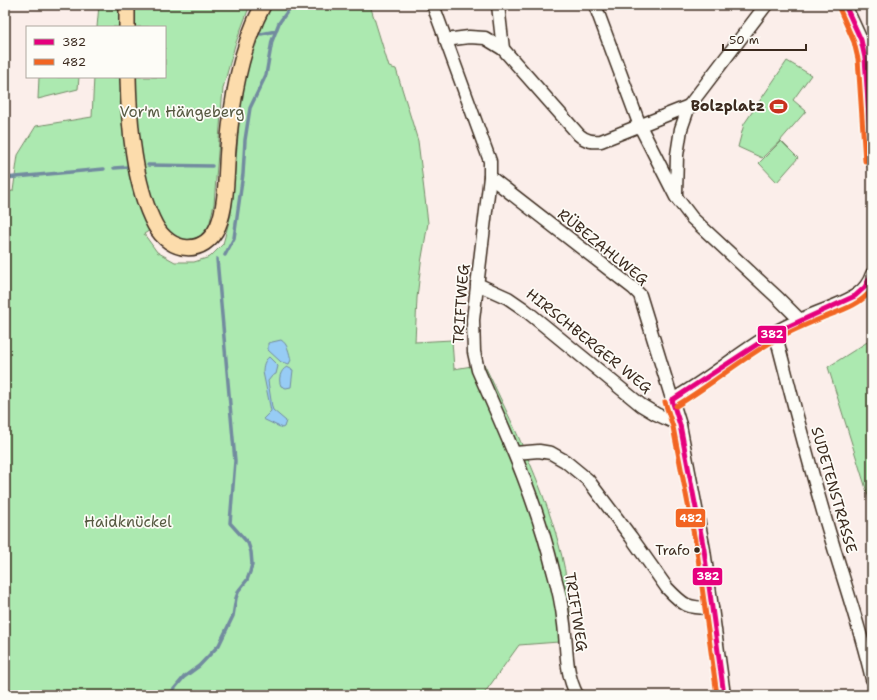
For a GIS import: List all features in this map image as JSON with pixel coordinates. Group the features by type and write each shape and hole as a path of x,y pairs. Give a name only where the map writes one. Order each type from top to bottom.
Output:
{"main road":[{"path":"127,5 127,26"},
{"path":"128,78 135,161 144,199 150,214 156,227 172,243 182,248 197,247 210,238 217,228 220,220 236,82 246,44 263,5"}],"street":[{"name":"TRIFTWEG","path":"433,5 490,161 490,177 473,320 475,360 515,453 534,506 553,569 563,618 568,666 572,684 577,695"},
{"path":"498,5 503,49"},
{"path":"595,5 640,126 676,197 692,218 779,298 799,320"},
{"path":"676,197 681,129 689,106 766,5"},
{"path":"845,5 861,40 865,58 872,161"},
{"path":"445,40 469,37 484,38 503,49 572,128 585,140 601,141 689,106"},
{"name":"RÜBEZAHLWEG","path":"490,177 640,295 680,425 704,550 724,695"},
{"path":"672,400 691,389 775,332 858,295 866,287 872,274"},
{"name":"HIRSCHBERGER WEG","path":"477,284 494,290 508,298 641,405 680,425"},
{"name":"SUDETENSTRASSE","path":"775,332 817,489 864,646 872,678"},
{"path":"515,453 546,451 565,461 592,486 667,588 677,599 690,607 712,608"}],"green space":[{"path":"99,5 250,5 235,45 223,88 214,204 209,226 200,236 186,242 176,239 161,223 144,234 157,252 175,262 194,262 210,257 223,244 231,214 241,102 250,53 269,5 370,5 389,67 396,69 418,141 428,223 417,298 415,342 452,340 454,369 484,364 526,453 552,522 565,569 572,641 519,645 483,695 5,695 5,192 13,191 18,155 36,126 92,117 94,78 166,78 166,26 97,26"},
{"name":"Bolzplatz","path":"787,61 811,75 793,100 806,111 780,141 762,158 738,147 744,124"},
{"path":"39,78 79,78 78,89 38,99"},
{"path":"781,141 798,158 777,182 759,163"},
{"path":"872,339 872,508 828,367"}],"water":[{"path":"281,340 287,346 289,352 291,360 289,364 281,362 268,350 268,343"},
{"path":"269,357 278,366 276,374 268,381 273,410 286,421 284,427 282,428 263,419 271,411 263,372 264,364"},
{"path":"287,367 293,370 291,387 286,388 281,386 280,378 281,373"}],"waterway":[{"path":"225,255 234,238 250,108 266,75 272,41 279,23 292,5"},
{"path":"261,34 276,31"},
{"path":"148,165 212,166"},
{"path":"114,168 128,167"},
{"path":"5,178 104,169"},
{"path":"169,695 184,677 199,666 219,645 233,616 239,590 247,580 252,564 251,552 248,543 230,523 235,461 217,259"}],"transit line":[{"name":"382","path":"845,5 861,40 865,58 872,161"},
{"name":"482","path":"839,8 854,42 858,59 865,161"},
{"name":"382","path":"672,400 776,332 855,296 865,287 872,274"},
{"name":"482","path":"676,406 773,341 797,329 850,307 867,295 872,289"},
{"name":"382","path":"672,400 680,425 704,550 724,695"},
{"name":"482","path":"665,402 673,427 697,551 717,695"}],"place":[{"name":"Bolzplatz","path":"778,106"},
{"name":"Trafo","path":"697,550"}],"park label":[{"name":"Vor'm Hängeberg","path":"182,112"},
{"name":"Haidknückel","path":"128,522"}]}
